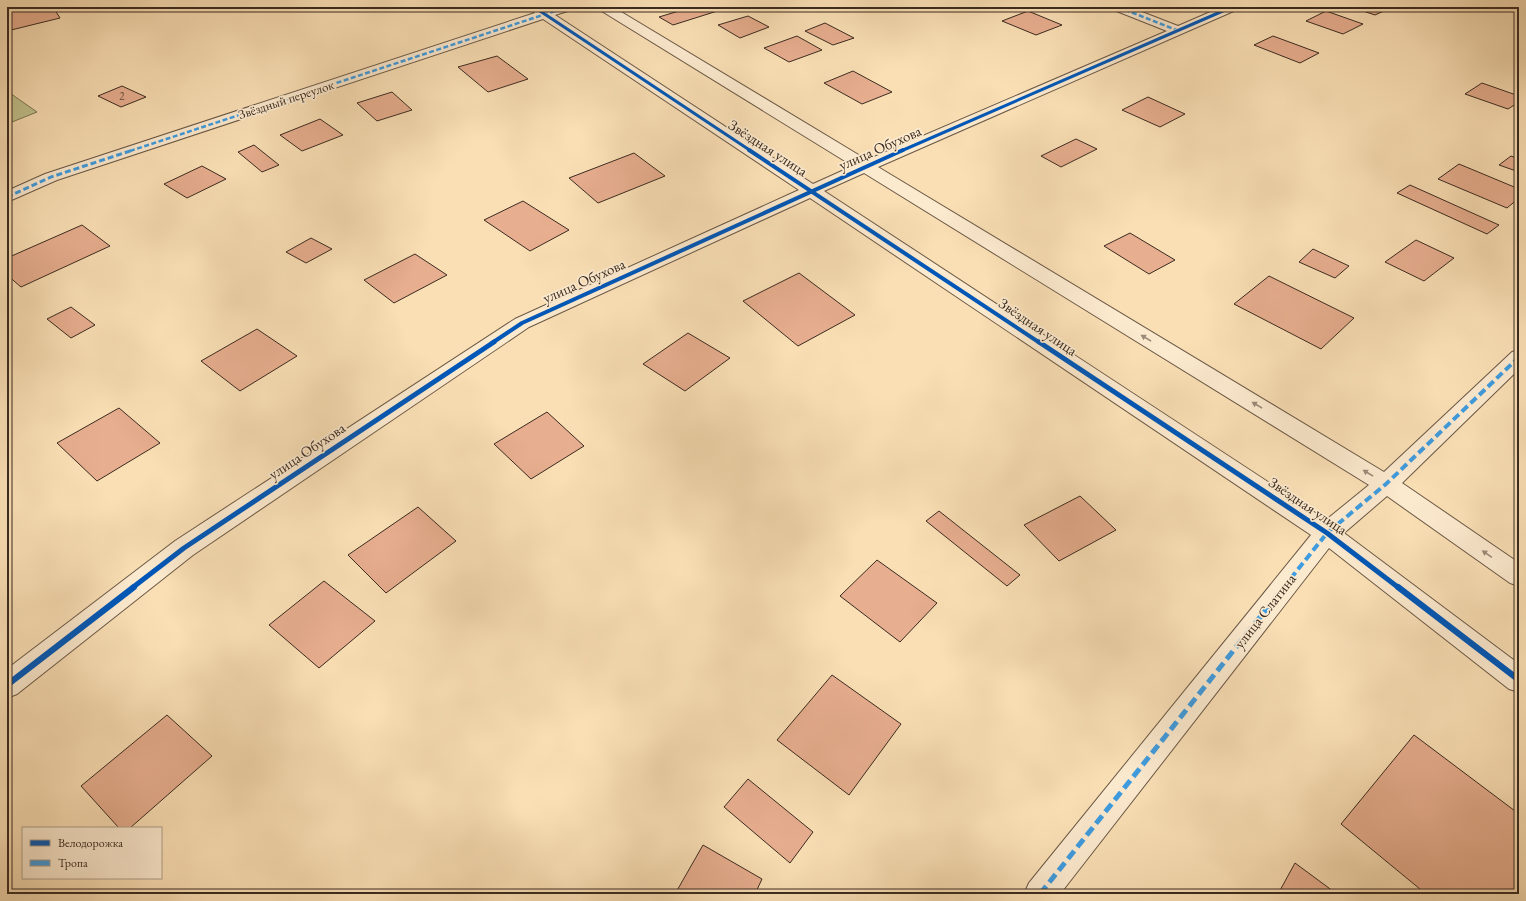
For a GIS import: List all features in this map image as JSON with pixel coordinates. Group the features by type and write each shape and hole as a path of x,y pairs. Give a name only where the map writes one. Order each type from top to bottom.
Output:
{"street":[{"name":"Звёздный переулок","path":"7,197 51,177 539,10 567,7"},
{"path":"604,7 1386,484 1519,576"},
{"path":"1118,7 1179,31"},
{"name":"улица Обухова","path":"7,685 184,548 522,322 866,166 1232,7"},
{"name":"Звёздная улица","path":"539,10 1327,533 1519,680"},
{"name":"улица Слатина","path":"1040,894 1327,533 1386,484 1519,357"}],"green space":[{"path":"7,91 37,112 7,124"}],"building":[{"path":"22,7 53,7 60,18 7,31 7,10"},
{"path":"692,7 730,7 673,25 659,17"},
{"path":"1351,7 1378,7 1386,10 1375,15"},
{"path":"1028,11 1062,25 1036,35 1002,21"},
{"path":"1326,11 1363,24 1343,34 1306,21"},
{"path":"748,16 769,27 740,38 718,25"},
{"path":"825,23 854,38 833,45 805,31"},
{"path":"797,36 822,50 789,62 764,48"},
{"path":"1273,36 1319,53 1300,63 1254,45"},
{"path":"497,56 528,79 488,92 458,67"},
{"path":"853,71 892,92 862,104 824,83"},
{"path":"1482,83 1519,96 1519,102 1508,109 1465,94"},
{"path":"122,86 146,97 121,107 98,96"},
{"path":"392,92 412,110 377,121 357,103"},
{"path":"1148,97 1185,114 1160,127 1122,110"},
{"path":"320,119 343,135 302,151 280,135"},
{"path":"1076,139 1097,149 1061,167 1041,156"},
{"path":"254,145 279,165 262,172 238,152"},
{"path":"634,153 665,176 598,203 569,178"},
{"path":"1511,156 1519,159 1519,172 1499,165"},
{"path":"1459,164 1519,189 1519,198 1507,208 1438,179"},
{"path":"202,166 226,179 187,198 164,184"},
{"path":"1410,185 1499,225 1487,234 1397,193"},
{"path":"523,201 569,230 530,251 484,220"},
{"path":"82,225 110,246 21,287 7,275 7,258"},
{"path":"1130,233 1175,260 1149,274 1104,246"},
{"path":"311,238 332,249 306,263 286,252"},
{"path":"1416,240 1454,258 1424,281 1385,262"},
{"path":"1313,249 1349,266 1335,278 1299,262"},
{"path":"415,254 447,275 394,303 364,280"},
{"path":"799,273 855,315 798,346 743,301"},
{"path":"1269,276 1354,318 1321,349 1234,304"},
{"path":"71,307 95,325 71,338 47,319"},
{"path":"257,329 297,356 240,391 201,361"},
{"path":"688,333 730,358 685,391 643,364"},
{"path":"119,408 160,443 97,481 57,443"},
{"path":"547,412 584,446 531,479 494,444"},
{"path":"1080,496 1116,530 1059,561 1024,525"},
{"path":"418,507 456,541 386,593 348,555"},
{"path":"939,511 1020,575 1007,586 926,521"},
{"path":"877,560 937,603 900,642 840,596"},
{"path":"324,581 375,621 319,668 269,625"},
{"path":"832,675 901,724 849,795 777,740"},
{"path":"167,715 212,756 131,827 118,827 81,786"},
{"path":"1414,735 1519,814 1519,894 1426,894 1341,824"},
{"path":"748,779 813,832 790,863 724,807"},
{"path":"703,845 762,879 755,894 675,894"},
{"path":"1295,863 1337,894 1278,894"}],"marked path":[{"path":"7,197 51,177 567,7"},
{"path":"1118,7 1179,31"},
{"path":"1040,894 1327,533 1386,484 1519,357"}],"cycle path":[{"path":"534,7 1327,533 1519,680"},
{"path":"7,685 184,548 522,323 866,166 1232,7"}]}
